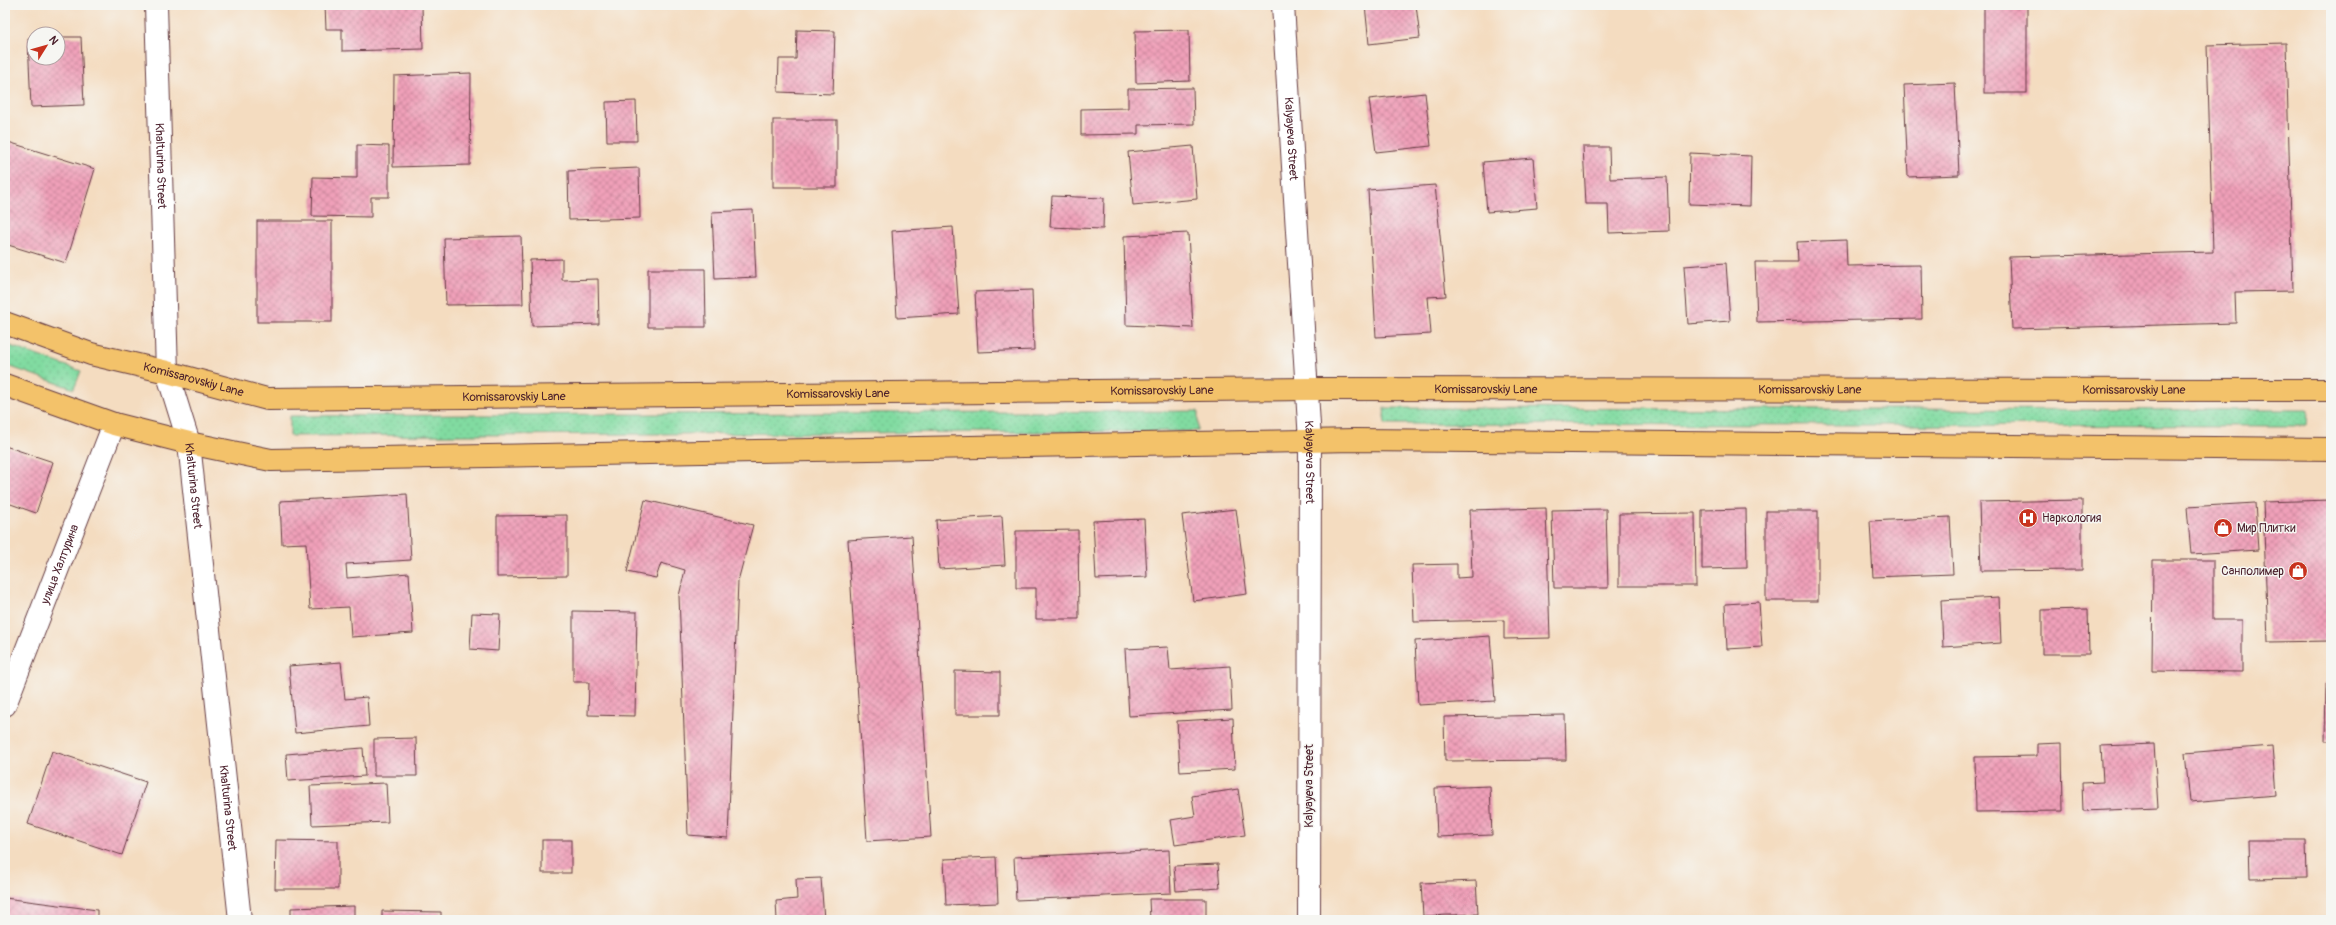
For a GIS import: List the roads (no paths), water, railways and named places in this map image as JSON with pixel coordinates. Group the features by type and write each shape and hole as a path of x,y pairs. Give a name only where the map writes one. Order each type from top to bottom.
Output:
{"main road":[{"name":"Komissarovskiy Lane","path":"5,323 91,354 167,372 267,399 1308,389 2331,390"},
{"path":"5,386 114,424 189,443 271,460 1310,441 2331,449"}],"street":[{"name":"Khalturina Street","path":"156,5 167,372 189,443 240,920"},
{"name":"Kalyayeva Street","path":"1283,5 1308,389 1310,441 1309,920"},
{"name":"улица Халтурина","path":"5,705 114,424"}],"place":[{"name":"Наркология","path":"2028,518"},
{"name":"Мир Плитки","path":"2223,528"},
{"name":"Санполимер","path":"2298,571"}]}
